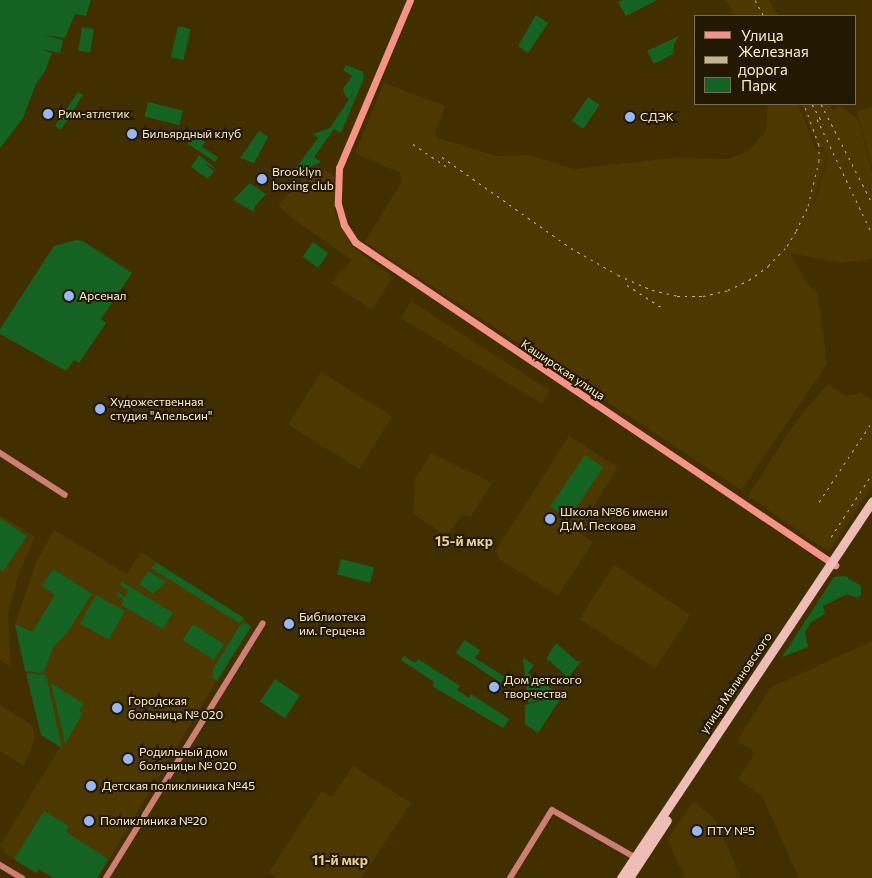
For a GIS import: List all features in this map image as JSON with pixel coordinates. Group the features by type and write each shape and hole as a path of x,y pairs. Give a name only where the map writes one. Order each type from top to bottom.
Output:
{"highway":[{"name":"улица Малиновского","path":"833,564 872,501"},
{"name":"улица Малиновского","path":"629,878 638,859 872,508"},
{"name":"улица Малиновского","path":"621,878 638,859"}],"main road":[{"name":"Каширская улица","path":"410,0 343,155 338,182 338,204 344,225 355,242 370,255 833,564"}],"street":[{"path":"0,454 65,495"},
{"path":"106,878 263,623"},
{"path":"510,878 552,810 638,859"},
{"path":"0,865 22,878"}],"shaded area":[{"path":"726,0 769,0 778,15 734,15"},
{"path":"384,83 445,106 435,133 437,138 497,156 528,155 575,169 672,158 728,159 748,151 766,131 768,105 798,105 816,149 818,149 801,105 830,105 833,110 839,106 858,119 872,172 872,259 840,263 790,253 807,284 818,294 827,364 741,490 365,242 402,181 400,173 355,153","holes":["822,147 828,158 816,198 792,249 815,198 826,158 821,149 818,149"]},
{"path":"872,107 872,168 857,111"},
{"path":"322,168 334,176 335,213 352,247 393,277 372,310 331,283 352,260 292,218 278,205 310,172"},
{"path":"411,301 550,391 542,404 401,318"},
{"path":"321,372 392,417 359,469 288,425"},
{"path":"828,384 846,396 861,393 872,400 872,486 829,552 748,496 796,421"},
{"name":"Школа №86 имени Д.М. Пескова","path":"569,436 618,467 577,531 593,542 558,596 499,559 496,550"},
{"path":"431,453 492,483 471,516 462,514 447,536 413,514 415,479"},
{"path":"0,515 35,537 19,573 8,613 11,667 0,660"},
{"name":"Городская больница № 020","path":"54,530 127,574 141,552 250,624 98,878 52,878 39,870 36,873 4,853 6,850 0,846 60,747 41,735 15,624 37,560"},
{"path":"614,565 690,615 655,668 579,619"},
{"path":"872,641 872,878 799,878 762,796 738,779 756,752 737,741 770,688"},
{"path":"0,705 32,725 35,739 24,766 0,751"},
{"path":"353,766 411,803 361,878 278,878 269,872 322,791 332,797"},
{"name":"ПТУ №5","path":"694,801 716,821 741,878 685,878 667,840"}],"green space":[{"path":"0,0 91,0 86,16 75,14 65,38 44,35 63,40 60,53 41,49 52,53 45,71 36,84 23,118 0,148"},
{"path":"623,0 657,0 626,16 618,2"},
{"path":"536,15 548,23 528,53 518,46"},
{"path":"178,26 191,29 183,60 171,57"},
{"path":"82,27 94,29 90,53 78,51"},
{"path":"679,36 674,44 673,54 654,64 647,51"},
{"path":"346,65 363,72 364,78 341,133 334,129 314,157 321,162 310,167 302,179 293,172 318,138 313,134 330,128 350,98 355,88 349,99 345,96 343,89 352,76 343,70"},
{"path":"78,92 83,95 61,130 55,126"},
{"path":"588,97 600,105 583,129 572,121"},
{"path":"148,102 183,111 179,125 144,117"},
{"path":"259,131 268,137 254,163 240,158"},
{"path":"192,134 205,142 202,147 218,157 215,162 188,144"},
{"path":"199,155 216,169 203,163 214,171 208,179 191,167"},
{"path":"250,183 266,194 255,206 254,212 233,200"},
{"name":"Арсенал","path":"76,240 83,241 132,273 101,319 106,323 79,363 74,360 66,371 0,334 0,329 54,246"},
{"path":"313,242 329,253 318,268 303,257"},
{"path":"585,455 603,467 569,519 550,506"},
{"path":"0,518 27,536 3,572 0,569"},
{"path":"341,559 374,567 370,583 337,575"},
{"path":"157,563 244,618 243,621 239,623 151,568"},
{"path":"53,569 92,594 69,630 53,648 45,669 41,673 25,671 15,624 32,632 55,595 42,586"},
{"path":"148,571 166,582 153,594 139,584"},
{"path":"845,576 861,586 861,595 857,598 847,594 823,606 825,614 811,622 805,632 808,647 782,657 834,577"},
{"path":"122,582 173,613 163,629 121,605 124,600 116,595 118,592 125,597 129,591 120,585"},
{"path":"96,595 125,611 109,640 80,624"},
{"path":"246,623 251,627 217,681 212,678 213,669 240,625"},
{"path":"193,624 224,644 214,660 183,640"},
{"path":"464,640 480,650 475,658 505,677 501,683 456,653"},
{"path":"556,643 578,662 582,660 568,678 546,659"},
{"path":"404,656 415,663 418,659 460,686 457,690 469,698 471,694 509,719 503,728 432,686 434,682 401,660"},
{"path":"523,658 534,665 528,673 561,695 528,703"},
{"path":"26,673 46,675 62,748 41,735"},
{"path":"275,679 300,696 285,718 260,701"},
{"path":"51,683 84,704 79,711 83,713 65,744"},
{"path":"559,696 561,698 538,733 525,724 525,705"},
{"path":"44,811 69,826 66,832 108,859 97,878 54,878 39,869 36,873 14,859"}],"railway":[{"path":"755,0 763,15"},
{"path":"442,157 571,248 618,275 652,290 677,296 703,296 728,290 749,280 768,266 787,246 796,231 808,206 819,161 819,145 804,105"},
{"path":"813,105 823,124"},
{"path":"822,105 872,203"},
{"path":"817,119 872,234"},
{"path":"413,144 446,166"},
{"path":"627,285 661,307"},
{"path":"819,502 872,422"},
{"path":"831,537 872,474"}],"place":[{"name":"Рим-атлетик","path":"48,114"},
{"name":"СДЭК","path":"630,117"},
{"name":"Бильярдный клуб","path":"132,134"},
{"name":"Brooklyn boxing club","path":"262,179"},
{"name":"Арсенал","path":"69,296"},
{"name":"Художественная студия \"Апельсин\"","path":"100,409"},
{"name":"Школа №86 имени Д.М. Пескова","path":"550,519"},
{"name":"Библиотека им. Герцена","path":"289,624"},
{"name":"Дом детского творчества","path":"494,687"},
{"name":"Городская больница № 020","path":"117,708"},
{"name":"Родильный дом больницы № 020","path":"128,759"},
{"name":"Детская поликлиника №45","path":"91,786"},
{"name":"Поликлиника №20","path":"89,821"},
{"name":"ПТУ №5","path":"697,831"}],"district":[{"name":"15-й мкр","path":"464,541"},
{"name":"11-й мкр","path":"340,860"}]}
